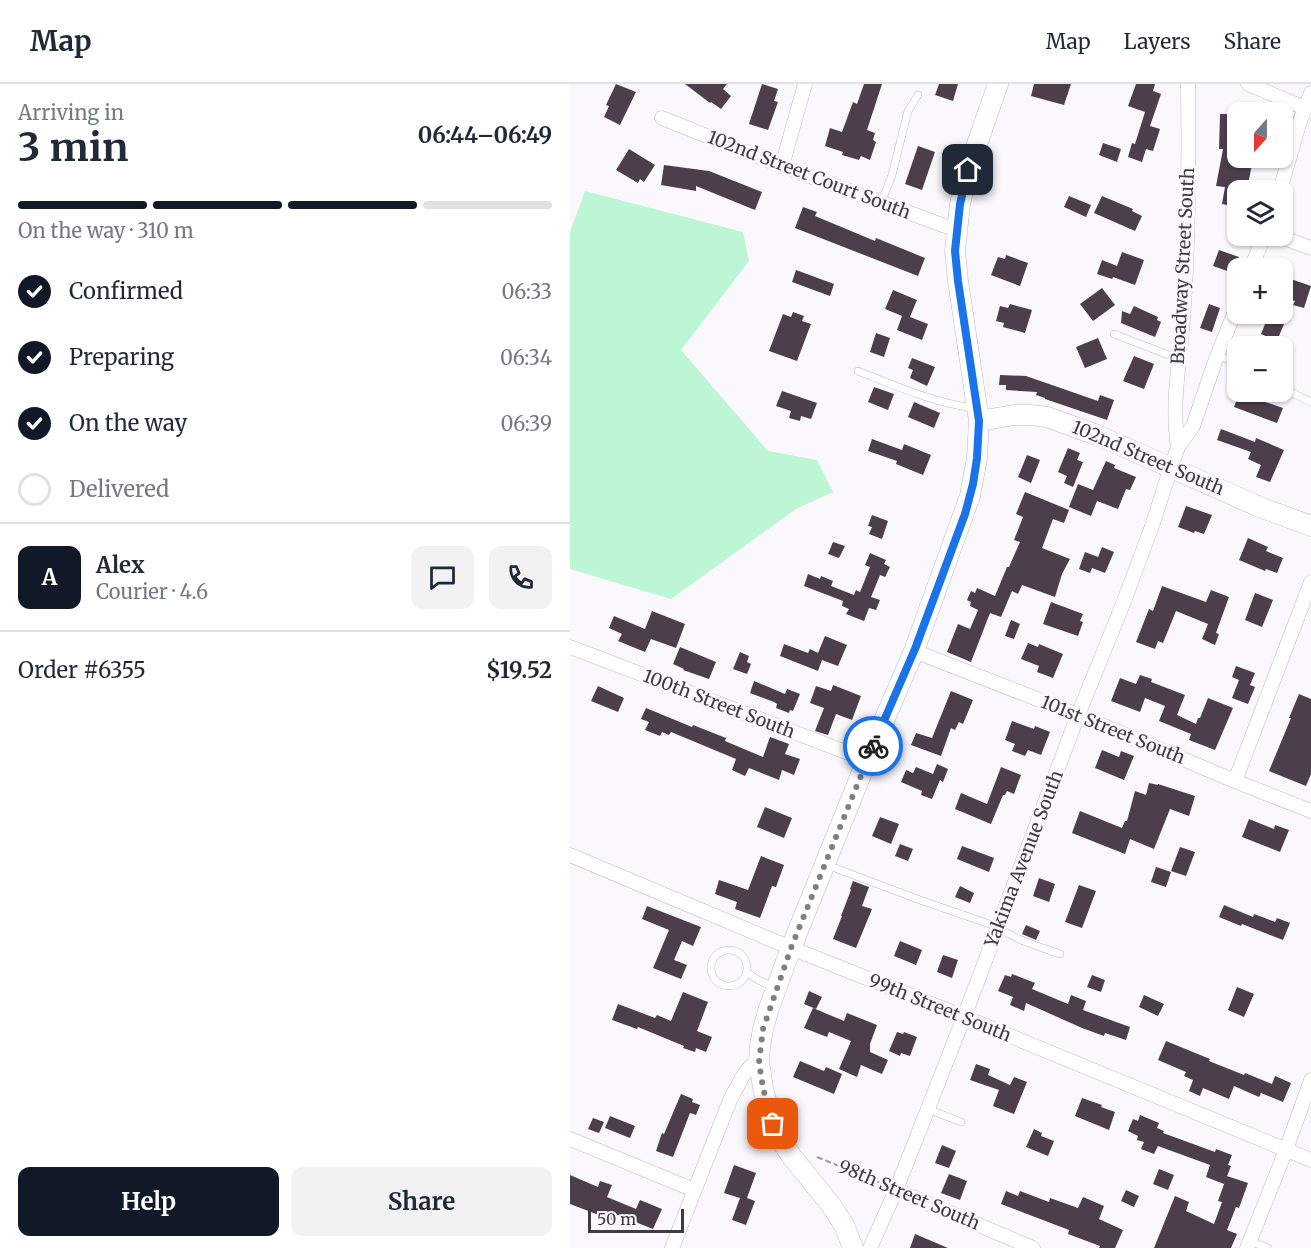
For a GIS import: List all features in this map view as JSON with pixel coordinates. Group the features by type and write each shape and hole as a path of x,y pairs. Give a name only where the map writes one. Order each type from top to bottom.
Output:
{"main road":[{"path":"853,1248 844,1225 831,1205 778,1136 763,1088 759,1062 763,1029 791,948 914,651 970,496 977,458 978,415 958,281 955,251 956,230 968,170 998,84"},
{"name":"102nd Street South","path":"978,415 1047,417 1097,435 1262,508 1311,526"}],"street":[{"path":"782,166 805,84"},
{"name":"Broadway Street South","path":"1178,447 1175,422 1189,190 1188,84"},
{"path":"1248,84 1305,108"},
{"path":"1283,180 1311,93"},
{"name":"102nd Street Court South","path":"662,118 782,166 956,230"},
{"path":"1293,241 1311,248"},
{"name":"Yakima Avenue South","path":"870,1248 928,1109 1123,604 1151,529 1170,467 1178,447 1193,426 1230,324"},
{"path":"1235,781 1311,582"},
{"name":"100th Street South","path":"570,647 867,760"},
{"name":"101st Street South","path":"914,651 1311,811"},
{"name":"99th Street South","path":"570,855 791,948 1311,1160"},
{"path":"672,1248 737,1084 751,1066 759,1062"},
{"path":"1248,1244 1311,1080"},
{"path":"570,1139 694,1190"},
{"name":"98th Street South","path":"896,1190 1033,1248"}],"lane":[{"path":"881,203 892,175 908,111 918,94"},
{"path":"1114,334 1179,359"},
{"path":"1217,356 1227,359"},
{"path":"858,371 918,395 978,415"},
{"path":"1293,393 1311,402"},
{"path":"825,864 998,927 1026,943 1060,954"},
{"path":"747,972 740,983 722,985 712,976 711,963 718,953 724,950 735,950 746,961 747,972 776,988"},
{"path":"928,1109 961,1122"},
{"path":"1248,1244 1268,1248"}],"path":[{"name":"98th Street South","path":"817,1156 896,1190"}],"green space":[{"path":"585,191 743,232 749,261 681,350 768,451 817,460 833,492 796,509 671,599 570,569 570,232"}],"building":[{"path":"616,84 636,92 620,125 604,117 609,106 606,105"},
{"path":"685,84 727,84 723,89 731,96 721,109"},
{"path":"762,84 778,89 774,101 778,102 768,130 749,124"},
{"path":"864,84 882,84 867,130 875,133 873,140 876,142 870,160 861,156 859,160 842,155 843,152 825,146 830,128 842,132 853,102 857,104"},
{"path":"939,84 958,84 953,101 935,95"},
{"path":"1034,84 1071,84 1064,105 1031,96"},
{"path":"1136,84 1155,84 1153,91 1161,94 1150,126 1160,129 1153,151 1146,149 1142,162 1128,157 1132,143 1135,144 1145,112 1128,106"},
{"path":"1220,114 1227,114 1227,168 1251,168 1249,180 1227,180 1227,205 1222,204 1225,187 1216,186 1223,149 1219,149"},
{"path":"1103,143 1121,149 1117,162 1099,155"},
{"path":"918,146 935,152 922,190 905,184"},
{"path":"629,149 655,165 644,182 640,179 638,183 616,170"},
{"path":"664,165 709,171 762,192 755,210 696,186 696,191 661,185"},
{"path":"1069,196 1091,205 1086,217 1064,207"},
{"path":"1102,196 1133,209 1132,211 1142,216 1135,231 1094,213"},
{"path":"803,207 817,212 815,216 875,241 876,238 925,258 918,276 795,228"},
{"path":"1219,250 1239,257 1227,258 1227,271 1213,266"},
{"path":"1122,252 1144,260 1135,285 1097,274 1102,260 1117,266"},
{"path":"1006,255 1028,263 1020,286 991,275 998,257 1005,259"},
{"path":"796,270 834,284 830,296 792,282"},
{"path":"1293,280 1311,286 1304,308 1293,305 1295,301 1293,300"},
{"path":"1102,288 1115,305 1093,321 1080,304"},
{"path":"893,290 917,300 910,317 928,324 922,340 897,330 902,316 885,309"},
{"path":"1010,304 1032,310 1025,333 1003,327 1004,323 996,321 1000,306 1008,308"},
{"path":"1209,304 1220,308 1212,332 1200,328"},
{"path":"1134,306 1158,317 1157,320 1161,322 1155,337 1121,323 1122,311 1130,314"},
{"path":"793,312 804,316 802,321 811,324 797,361 769,351 783,314 791,317"},
{"path":"1265,324 1284,324 1279,336 1261,334"},
{"path":"876,333 890,338 884,357 870,352"},
{"path":"1098,338 1107,359 1085,368 1076,347"},
{"path":"1134,356 1154,364 1144,389 1123,381"},
{"path":"912,358 935,367 927,386 910,378 913,370 908,368"},
{"path":"1000,375 1026,376 1098,401 1100,395 1114,400 1107,420 1045,399 1036,395 1037,392 1006,390 1006,385 999,385"},
{"path":"874,387 894,394 888,410 868,402"},
{"path":"782,391 817,403 811,419 801,416 800,421 789,418 791,411 776,406"},
{"path":"914,402 940,413 934,428 908,417"},
{"path":"1236,402 1265,402 1283,408 1277,423 1234,407"},
{"path":"1221,429 1255,442 1256,438 1284,450 1270,482 1256,477 1261,465 1248,459 1251,452 1217,440"},
{"path":"872,439 902,450 904,444 931,455 923,475 896,464 897,461 868,451"},
{"path":"1068,448 1080,453 1077,460 1083,462 1073,487 1064,483 1067,476 1058,472"},
{"path":"1027,455 1040,460 1031,483 1018,477"},
{"path":"1106,461 1115,465 1114,468 1136,477 1130,490 1126,489 1118,509 1097,501 1091,516 1069,507 1078,484 1093,490"},
{"path":"1025,492 1069,510 1064,523 1053,519 1042,548 1070,559 1062,574 1055,597 1022,585 1018,594 1012,591 1001,617 990,613 971,662 947,652 958,624 970,629 978,610 970,606 971,602 967,600 971,591 975,593 977,588 995,596 1020,542 1014,540 1023,517 1016,514"},
{"path":"1186,506 1212,515 1204,534 1178,527"},
{"path":"872,515 888,521 882,539 869,534 872,527 868,526"},
{"path":"1248,538 1268,547 1266,551 1283,558 1277,573 1266,569 1265,571 1239,560"},
{"path":"833,542 845,546 839,558 828,554"},
{"path":"1102,547 1114,552 1105,573 1092,568 1090,573 1079,569 1085,552 1098,557"},
{"path":"870,553 886,560 884,564 890,567 885,577 880,575 871,597 880,600 876,610 869,608 864,621 846,614 849,609 842,606 843,601 804,586 808,574 833,581 831,586 854,595 856,590 860,592 870,567 865,565"},
{"path":"1162,586 1206,602 1211,590 1229,597 1216,633 1219,634 1215,645 1202,639 1208,624 1176,611 1163,643 1158,641 1155,649 1136,642 1149,609 1153,611"},
{"path":"1255,593 1273,600 1262,627 1245,620"},
{"path":"1051,602 1083,614 1078,636 1043,624"},
{"path":"652,611 685,624 676,648 651,639 645,652 618,641 622,634 609,628 614,616 645,629"},
{"path":"1011,620 1020,624 1014,639 1005,636"},
{"path":"825,636 847,645 838,666 822,660 818,671 780,656 784,644 808,653 810,649 818,653"},
{"path":"1028,643 1038,647 1039,644 1063,654 1053,678 1037,672 1039,666 1021,659"},
{"path":"680,647 716,662 709,679 673,664"},
{"path":"740,652 749,656 747,662 751,664 747,674 733,669"},
{"path":"1236,666 1255,673 1250,685 1255,687 1248,704 1232,698 1239,680 1232,677"},
{"path":"1140,675 1152,679 1151,682 1185,695 1177,715 1196,724 1208,698 1233,708 1215,750 1189,740 1191,734 1159,721 1165,706 1145,698 1140,712 1111,701 1120,678 1136,684"},
{"path":"754,681 785,694 787,689 800,694 793,711 790,710 789,713 776,708 777,704 774,702 750,693"},
{"path":"833,685 861,696 852,720 836,714 828,735 815,731 824,708 810,703 816,686 831,691"},
{"path":"598,686 624,698 618,712 591,701"},
{"path":"951,691 973,700 963,724 959,722 955,730 951,728 941,756 911,745 916,733 932,738"},
{"path":"1299,694 1311,699 1311,774 1306,786 1269,771"},
{"path":"646,708 726,738 725,741 763,757 770,737 789,744 785,754 800,759 794,775 782,770 779,780 749,768 745,776 732,770 736,759 671,732 669,735 662,732 660,736 645,730 649,722 641,719"},
{"path":"1012,721 1050,732 1041,755 1028,750 1025,756 1012,751 1015,744 1005,740"},
{"path":"1102,750 1119,757 1121,751 1134,756 1124,780 1095,768"},
{"path":"937,764 948,769 943,782 940,780 932,799 921,795 922,791 901,782 906,770 913,773 916,767 933,774"},
{"path":"1001,767 1021,775 1014,794 1007,791 1003,795 991,824 955,809 961,793 987,804"},
{"path":"1149,783 1195,796 1189,816 1170,809 1154,849 1130,839 1125,854 1072,833 1080,811 1122,828 1127,821 1135,791 1146,795"},
{"path":"765,807 792,818 784,838 757,827"},
{"path":"880,817 899,824 891,844 872,836"},
{"path":"1249,819 1274,829 1275,825 1289,830 1280,852 1242,837"},
{"path":"900,844 913,849 908,861 895,856"},
{"path":"962,846 994,858 989,872 957,859"},
{"path":"1180,847 1195,852 1186,876 1171,871"},
{"path":"761,856 784,865 776,887 772,886 760,918 735,909 737,902 715,894 719,880 748,890"},
{"path":"1156,867 1171,872 1166,887 1151,882"},
{"path":"1039,878 1055,884 1049,902 1033,896"},
{"path":"853,881 869,887 862,906 872,909 856,948 833,939"},
{"path":"1079,885 1096,891 1082,928 1065,922"},
{"path":"960,886 974,893 970,903 955,897"},
{"path":"1224,905 1253,917 1254,914 1275,922 1277,918 1290,923 1283,940 1219,917"},
{"path":"647,906 701,927 693,946 682,941 674,960 687,965 681,979 653,968 669,930 642,919"},
{"path":"1026,925 1040,931 1036,940 1022,934"},
{"path":"900,941 922,950 916,965 894,956"},
{"path":"943,955 958,960 952,978 937,972"},
{"path":"1012,974 1035,983 1032,989 1068,1004 1071,995 1086,1001 1083,1010 1130,1027 1126,1040 1105,1033 1104,1036 1082,1028 1026,1003 1024,1011 1010,1005 1013,997 998,991 1005,975 1011,977"},
{"path":"1092,975 1105,980 1101,992 1087,987"},
{"path":"1237,987 1254,994 1244,1017 1228,1010"},
{"path":"809,991 822,997 816,1009 804,1004"},
{"path":"683,992 708,1002 697,1031 712,1037 706,1052 696,1048 695,1052 683,1048 684,1046 638,1027 637,1029 612,1020 618,1004 655,1018 657,1015 671,1021"},
{"path":"1144,995 1164,1004 1158,1016 1139,1007"},
{"path":"813,1008 844,1021 847,1013 877,1025 870,1044 870,1052 888,1060 882,1074 861,1065 857,1077 839,1069 851,1041 829,1032 827,1037 804,1028"},
{"path":"897,1032 917,1037 910,1056 901,1053 900,1056 889,1051"},
{"path":"1166,1041 1244,1075 1245,1073 1272,1084 1275,1076 1291,1083 1283,1102 1261,1093 1259,1097 1234,1086 1229,1099 1203,1088 1200,1096 1189,1091 1193,1080 1184,1076 1186,1072 1158,1060"},
{"path":"800,1061 824,1071 826,1067 842,1074 834,1094 793,1077"},
{"path":"976,1064 990,1069 988,1075 1010,1085 1014,1077 1027,1082 1014,1114 993,1106 999,1090 970,1080"},
{"path":"681,1094 700,1105 696,1115 690,1113 673,1157 656,1151"},
{"path":"1082,1098 1115,1112 1109,1130 1075,1116"},
{"path":"1140,1115 1159,1123 1157,1128 1164,1131 1163,1133 1215,1152 1216,1149 1232,1155 1228,1165 1231,1166 1224,1184 1206,1177 1210,1165 1158,1146 1154,1154 1141,1149 1144,1142 1137,1140 1138,1136 1128,1131 1133,1119 1138,1121"},
{"path":"610,1116 635,1126 630,1138 605,1128"},
{"path":"593,1118 604,1122 599,1133 588,1129"},
{"path":"1034,1129 1042,1133 1041,1136 1054,1141 1048,1156 1026,1147"},
{"path":"942,1145 956,1151 949,1168 935,1163"},
{"path":"734,1165 756,1173 747,1198 755,1201 746,1225 732,1220 740,1198 724,1193"},
{"path":"1159,1169 1174,1175 1168,1190 1153,1184"},
{"path":"949,1174 967,1181 960,1200 941,1193"},
{"path":"570,1175 598,1187 600,1181 612,1185 607,1197 636,1209 640,1200 662,1209 653,1229 615,1214 612,1220 570,1204"},
{"path":"1227,1176 1248,1183 1239,1208 1236,1207 1227,1230 1237,1234 1231,1248 1154,1248 1175,1196 1189,1202 1186,1211 1214,1224 1222,1202 1218,1201"},
{"path":"1126,1190 1139,1196 1134,1207 1121,1201"},
{"path":"1006,1191 1018,1196 1020,1191 1049,1202 1050,1198 1078,1208 1083,1197 1104,1206 1099,1219 1123,1230 1115,1248 1099,1248 1100,1246 1068,1234 1069,1230 1001,1204"},
{"path":"915,1234 948,1248 910,1248"}],"way so far":[{"path":"773,1124 763,1088 759,1062 763,1029 791,948 873,746"}],"route":[{"path":"873,746 915,649 965,514 973,484 979,421 955,251 960,204 968,170"}]}
